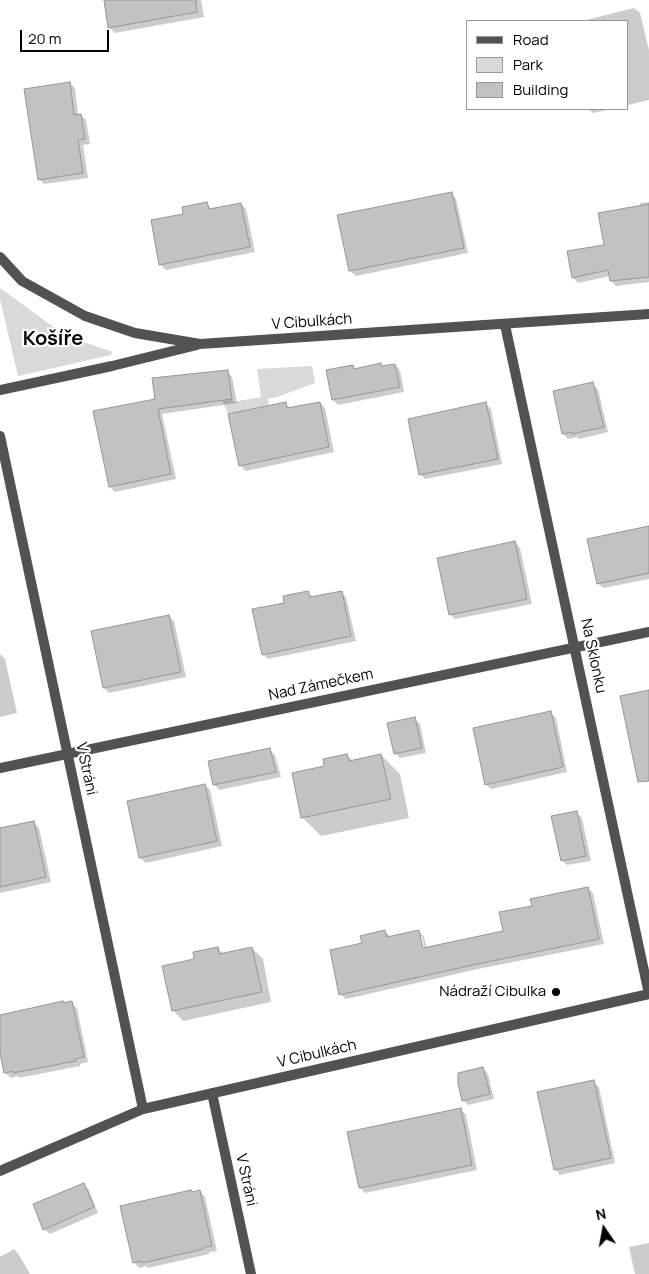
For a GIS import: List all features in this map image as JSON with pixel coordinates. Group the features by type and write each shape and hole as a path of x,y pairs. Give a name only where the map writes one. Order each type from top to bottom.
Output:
{"street":[{"name":"V Cibulkách","path":"0,257 22,281 85,316 135,333 200,344 649,314"},
{"name":"Na Sklonku","path":"506,325 649,994"},
{"path":"0,390 112,366 200,344"},
{"name":"V Stráni","path":"0,436 143,1109"},
{"name":"Nad Zámečkem","path":"0,768 649,632"},
{"name":"V Cibulkách","path":"0,1171 143,1109 649,994"},
{"name":"V Stráni","path":"212,1093 251,1274"}],"green space":[{"path":"0,288 66,336 113,352 111,355 18,376 0,299"},
{"path":"312,366 315,383 268,399 269,405 228,414 222,400 232,398 233,402 261,397 257,369"}],"building":[{"path":"104,0 196,0 197,12 108,28"},
{"path":"70,82 74,115 81,114 85,139 78,140 83,173 38,180 24,89"},
{"path":"452,192 464,248 349,271 337,215"},
{"path":"207,202 209,209 241,203 250,247 159,265 151,220 183,214 182,207"},
{"path":"649,204 649,277 610,281 608,270 572,278 567,251 604,245 598,213"},
{"path":"381,363 381,366 395,364 400,387 332,400 326,370 353,365 354,369"},
{"path":"228,370 232,399 158,409 171,474 109,487 93,411 155,399 152,378"},
{"path":"593,382 604,427 572,434 572,432 562,434 553,391"},
{"path":"286,402 287,408 320,402 329,447 239,466 228,414"},
{"path":"486,402 498,459 419,475 408,419"},
{"path":"649,526 649,573 597,584 587,539"},
{"path":"515,541 527,599 449,615 437,558"},
{"path":"308,591 310,597 342,591 351,636 262,655 252,609 284,603 283,596"},
{"path":"169,615 181,672 103,688 91,631"},
{"path":"649,690 649,781 638,782 620,696"},
{"path":"551,711 563,767 485,785 473,728"},
{"path":"415,717 422,748 394,754 387,723"},
{"path":"270,748 276,772 213,785 208,761"},
{"path":"347,754 349,761 381,754 391,799 301,818 292,773 324,766 323,759"},
{"path":"205,784 217,841 139,858 127,801"},
{"path":"577,811 586,856 561,861 551,816"},
{"path":"34,821 46,877 0,887 0,828"},
{"path":"588,887 599,939 339,995 330,950 362,943 360,936 385,930 387,937 419,930 423,948 503,931 499,912 532,906 530,899"},
{"path":"218,947 219,954 252,947 262,992 172,1011 162,966 194,959 193,952"},
{"path":"63,1001 63,1003 72,1001 84,1057 75,1059 76,1061 4,1073 0,1053 0,1015"},
{"path":"483,1067 490,1094 462,1101 458,1073"},
{"path":"594,1080 611,1158 554,1170 537,1092"},
{"path":"461,1108 472,1165 359,1188 347,1132"},
{"path":"84,1183 94,1207 43,1230 33,1204"},
{"path":"191,1190 192,1192 200,1190 212,1246 142,1263 141,1261 133,1263 120,1206"}],"place":[{"name":"Nádraží Cibulka","path":"556,992"}],"district":[{"name":"Košíře","path":"53,339"}]}
